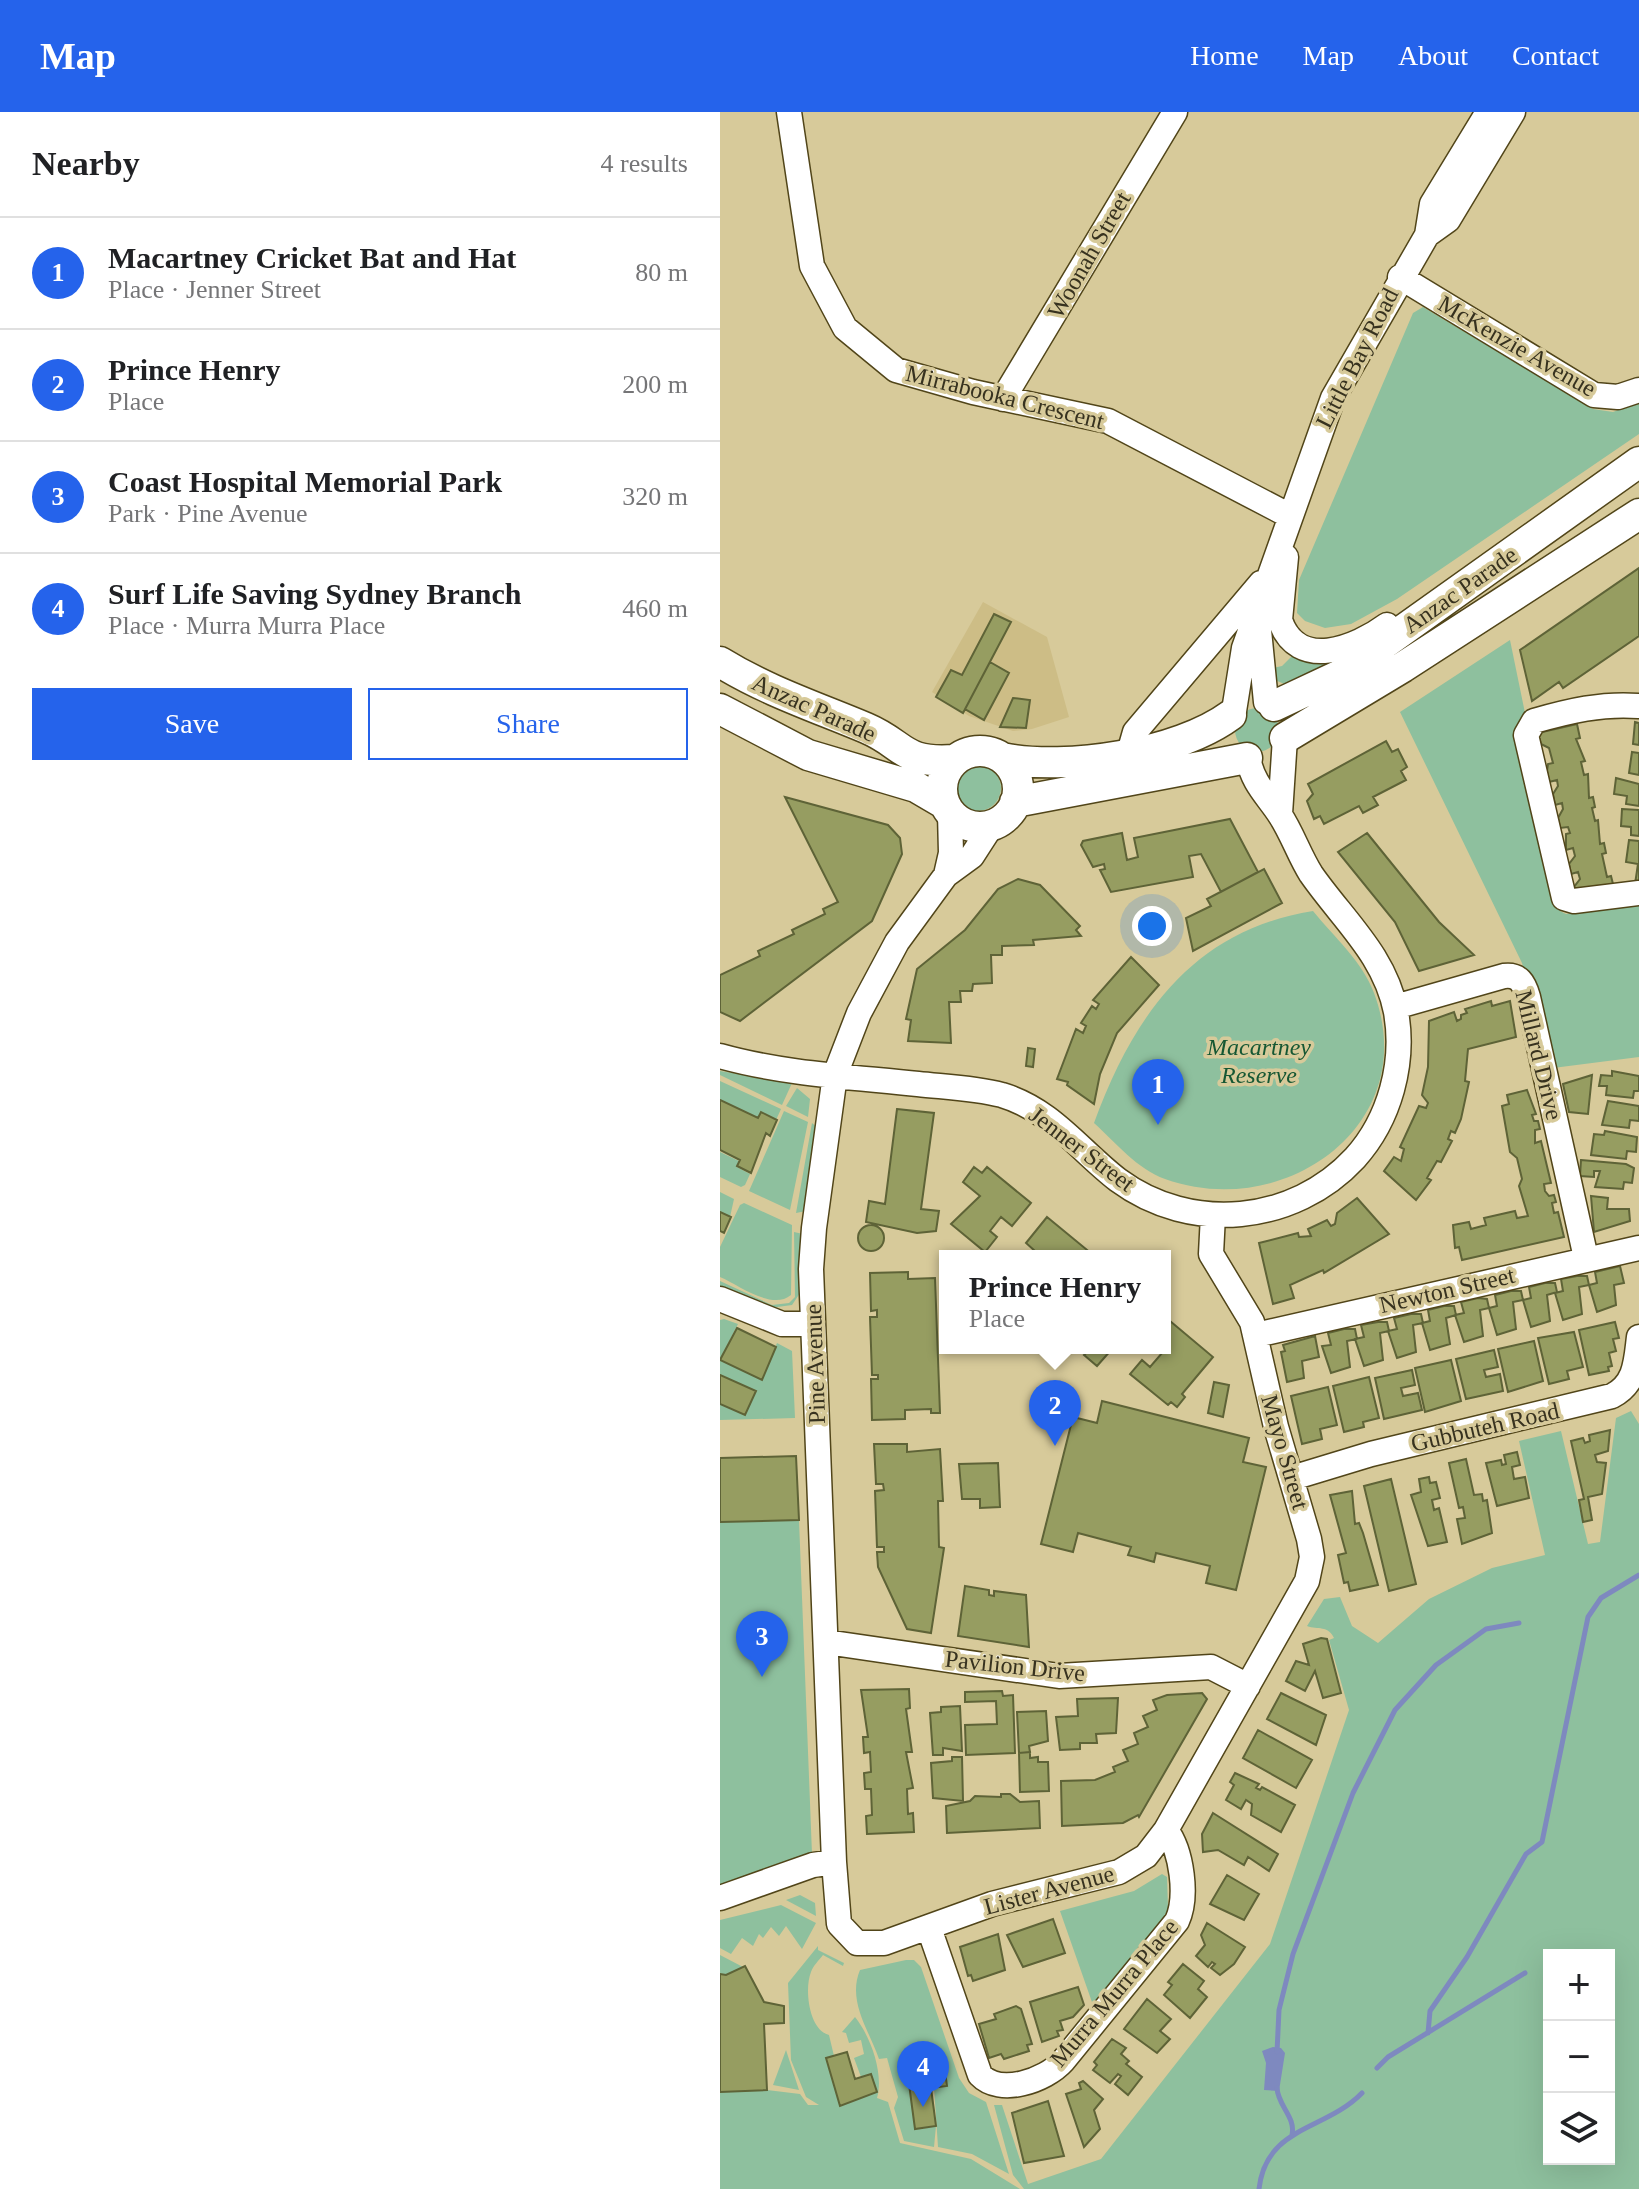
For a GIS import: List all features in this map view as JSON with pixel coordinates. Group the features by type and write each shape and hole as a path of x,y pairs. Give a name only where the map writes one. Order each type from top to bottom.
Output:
{"main road":[{"name":"Anzac Parade","path":"1270,704 1340,675 1639,462"},
{"name":"Anzac Parade","path":"1285,738 1403,667 1639,514"},
{"name":"Anzac Parade","path":"720,662 769,690 871,730 915,758 955,760"},
{"path":"1002,758 1016,778 1015,802 1007,816 992,825 969,826 948,809 943,780 955,760 980,751 1032,764 1129,753 1186,741 1249,702 1270,704 1284,720 1285,738 1271,756 1015,802"},
{"name":"Anzac Parade","path":"720,709 808,755 916,787 948,809"},
{"path":"1233,713 1227,727 1229,740 1247,758"}],"street":[{"name":"Mirrabooka Crescent","path":"789,112 812,266 845,328 896,370 1003,399 1108,421 1288,515"},
{"name":"Little Bay Road","path":"1427,235 1432,204 1488,112"},
{"name":"Little Bay Road","path":"1233,713 1239,666 1266,577 1333,398 1400,277 1427,235 1448,220 1513,112"},
{"name":"Woonah Street","path":"1003,399 1169,114"},
{"name":"McKenzie Avenue","path":"1400,277 1594,395 1618,397 1639,390"},
{"path":"1288,515 1280,620 1290,637 1308,650 1332,652 1357,644 1433,593 1474,580"},
{"name":"Little Bay Road","path":"1129,753 1135,732 1266,577"},
{"name":"Little Bay Road","path":"1257,609 1270,704"},
{"path":"1639,706 1614,704 1570,711 1534,721 1526,731 1564,898 1574,901 1639,893"},
{"path":"1280,814 1285,738"},
{"name":"Jenner Street","path":"720,1056 835,1075 968,1089 1011,1098 1055,1123 1133,1190 1179,1209 1213,1215 1251,1214 1290,1204 1325,1184 1359,1154 1382,1118 1395,1079 1399,1044 1395,1007 1387,981 1373,953 1305,864 1280,814 1255,784 1247,758"},
{"name":"Pine Avenue","path":"853,1941 839,1924 834,1862 812,1250 835,1075 859,1013 897,942 946,875 951,857 948,809"},
{"path":"946,875 975,853 992,825"},
{"name":"Millard Drive","path":"1395,1007 1504,976 1521,980 1528,997 1586,1258"},
{"name":"Mayo Street","path":"1213,1215 1211,1254 1245,1304 1256,1335 1274,1417 1312,1548 1311,1568 1248,1686"},
{"name":"Newton Street","path":"1256,1335 1639,1248"},
{"path":"720,1299 782,1324 813,1324"},
{"name":"Gubbuteh Road","path":"1292,1478 1371,1454 1612,1396 1622,1390 1632,1376 1639,1337"},
{"name":"Pavilion Drive","path":"826,1642 1059,1676 1211,1667 1248,1686"},
{"name":"Lister Avenue","path":"853,1941 875,1945 992,1904 1119,1872 1146,1856 1166,1830 1248,1686"},
{"name":"Murra Murra Place","path":"929,1928 980,2075 989,2083 1005,2086 1045,2074 1060,2064 1177,1921 1182,1895 1175,1843 1166,1830"},
{"path":"720,1898 813,1865 834,1862"}],"shaded area":[{"path":"983,602 1047,637 1069,717 1032,729 1013,731 969,716 932,692"}],"green space":[{"path":"1423,307 1593,409 1613,412 1639,402 1639,434 1397,599 1351,624 1325,628 1305,621 1297,613 1299,580 1413,313"},
{"path":"1510,640 1525,713 1519,741 1560,911 1566,914 1623,905 1639,906 1639,1057 1553,1068 1522,963 1400,712"},
{"path":"1295,653 1342,657 1289,686 1275,680 1273,668 1282,666"},
{"path":"1257,708 1273,714 1279,730 1273,746 1257,752 1241,746 1235,730 1241,714"},
{"path":"978,765 994,772 1001,788 994,804 978,811 962,804 955,788 962,772"},
{"name":"Macartney Reserve","path":"1313,911 1355,960 1374,993 1384,1040 1379,1083 1361,1121 1333,1151 1297,1174 1255,1186 1210,1189 1165,1179 1145,1169 1094,1123 1128,1047 1149,1014 1173,984 1201,958 1234,937 1271,921"},
{"path":"720,1071 792,1083 782,1105 720,1075"},
{"path":"720,1081 781,1109 776,1120 758,1118 720,1100"},
{"path":"797,1088 810,1099 808,1117 786,1106"},
{"path":"784,1111 808,1122 790,1210 749,1191"},
{"path":"812,1123 819,1129 806,1211 796,1213"},
{"path":"720,1152 739,1161 737,1167 750,1174 745,1185 741,1187 720,1177"},
{"path":"720,1192 734,1199 730,1217 720,1212"},
{"path":"744,1203 792,1225 791,1295 783,1299 765,1298 720,1277 720,1247 740,1205"},
{"path":"794,1232 803,1234 802,1290 792,1305 770,1308 720,1287 720,1281 772,1305 789,1303 795,1297"},
{"path":"720,1320 738,1324 720,1359"},
{"path":"777,1343 792,1351 795,1418 720,1420 720,1404 755,1391 720,1375 720,1360 762,1380"},
{"path":"1631,1411 1639,1424 1639,2189 1024,2189 1013,2175 994,2105 1002,2105 1028,2184 1101,2159 1270,1944 1349,1710 1329,1640 1334,1638 1332,1634 1307,1626 1324,1599 1340,1597 1352,1626 1378,1643 1429,1599 1492,1568 1545,1555 1519,1441 1561,1431 1588,1544 1600,1542 1616,1418"},
{"path":"799,1520 812,1854 720,1888 720,1522"},
{"path":"1162,1874 1167,1877 1168,1908 1163,1920 1093,2005 1060,1911 1134,1891"},
{"path":"800,1895 815,1903 816,1916 786,1900"},
{"path":"781,1905 816,1923 802,1949 786,1926 779,1936 771,1927 763,1938 759,1934 753,1946 742,1938 731,1954 720,1948 720,1920"},
{"path":"818,1946 818,1950 844,1963 843,1966 823,1955 812,1970 808,1988 813,2017 822,2032 829,2035 834,2056 826,2059 840,2105 876,2091 871,2074 861,2077 854,2058 864,2054 861,2040 849,2043 846,2033 842,2032 855,2017 875,2056 879,2078 877,2098 888,2102 900,2143 971,2159 1020,2189 720,2189 720,2092 767,2090 800,2094 808,2105 819,2105 806,2097 791,2060 788,1983"},
{"path":"720,1955 743,1967 726,1975 720,1974"},
{"path":"914,1960 921,1967 959,2078 969,2093 986,2102 1009,2174 972,2154 938,2147 934,2087 907,2070 916,2129 936,2126 934,2147 904,2141 894,2108 898,2097 887,2058 879,2059 861,2015 856,1993 860,1970"},
{"path":"786,2050 799,2090 773,2085"}],"water":[{"path":"1281,2048 1285,2053 1279,2091 1264,2090 1266,2063 1262,2051"}],"building":[{"path":"1639,568 1639,636 1563,688 1559,682 1532,701 1520,650"},
{"path":"994,614 1011,622 963,713 936,697 951,670 962,675"},
{"path":"990,662 1009,673 984,720 965,709"},
{"path":"1013,698 1030,700 1026,728 1000,727"},
{"path":"1635,722 1639,723 1639,745 1633,744"},
{"path":"1577,724 1580,738 1576,739 1585,761 1581,762 1584,775 1588,774 1589,798 1593,797 1595,807 1592,808 1595,821 1598,820 1600,844 1604,843 1606,853 1602,854 1607,877 1611,876 1614,888 1577,896 1574,887 1580,879 1578,872 1571,874 1569,864 1575,856 1573,848 1566,850 1566,834 1570,833 1568,827 1560,828 1558,818 1563,809 1562,803 1555,805 1553,794 1558,786 1557,780 1549,782 1548,764 1553,763 1549,748 1541,744 1538,733"},
{"path":"1386,741 1392,752 1398,749 1407,767 1401,771 1406,780 1373,797 1378,805 1363,813 1359,806 1324,824 1320,816 1314,819 1307,801 1313,794 1308,784"},
{"path":"1632,752 1639,753 1639,775 1629,773"},
{"path":"1616,778 1639,784 1639,806 1626,804 1627,796 1614,794"},
{"path":"785,797 888,825 900,838 902,854 872,921 740,1021 720,1012 720,975 760,956 758,951 794,934 792,930 825,914 823,909 838,902"},
{"path":"1622,809 1639,810 1639,836 1631,835 1631,827 1621,826"},
{"path":"1230,819 1258,872 1221,892 1201,854 1189,856 1193,877 1111,892 1100,870 1105,869 1104,864 1093,867 1081,845 1083,841 1122,833 1127,860 1138,857 1134,838"},
{"path":"1367,833 1439,922 1474,955 1419,971 1395,922 1338,852"},
{"path":"1629,840 1639,841 1639,884 1635,884 1638,864 1626,862"},
{"path":"1264,869 1282,903 1193,951 1186,918 1211,906 1207,899"},
{"path":"1018,879 1040,885 1080,926 1076,930 1081,936 1033,940 1034,945 1002,946 1002,955 991,955 992,983 973,984 972,991 960,991 961,1002 949,1002 951,1043 908,1041 911,1020 906,1019 917,969 965,930 998,889"},
{"path":"1131,957 1159,985 1117,1033 1100,1074 1094,1104 1067,1085 1068,1082 1057,1079 1076,1029 1083,1033 1086,1026 1081,1023 1092,1006 1096,1009 1099,1004 1093,1000"},
{"path":"1491,1001 1492,1006 1510,1001 1516,1037 1468,1049 1465,1081 1469,1082 1461,1119 1455,1133 1451,1131 1448,1139 1452,1141 1441,1162 1437,1161 1427,1178 1431,1180 1416,1200 1384,1171 1394,1157 1401,1161 1404,1149 1400,1147 1419,1106 1426,1108 1428,1103 1422,1095 1428,1067 1429,1021 1454,1012 1457,1021 1467,1013 1465,1009"},
{"path":"1028,1048 1035,1049 1033,1067 1026,1066"},
{"path":"1612,1071 1639,1076 1639,1091 1634,1091 1633,1098 1606,1095 1607,1086 1599,1086 1601,1075 1612,1076"},
{"path":"1592,1075 1588,1114 1569,1112 1563,1084"},
{"path":"1527,1090 1536,1114 1532,1115 1534,1121 1538,1121 1540,1129 1535,1130 1535,1143 1541,1141 1551,1183 1544,1184 1545,1191 1549,1196 1554,1195 1554,1213 1558,1212 1564,1237 1462,1260 1459,1247 1455,1248 1453,1225 1469,1222 1471,1229 1486,1225 1484,1218 1515,1211 1517,1218 1528,1216 1519,1186 1522,1179 1517,1158 1510,1152 1502,1106 1509,1104 1507,1095"},
{"path":"720,1100 758,1118 761,1112 777,1120 770,1136 766,1133 751,1173 737,1166 740,1160 720,1150"},
{"path":"1608,1101 1639,1106 1639,1121 1630,1120 1629,1128 1602,1125"},
{"path":"897,1109 934,1113 921,1209 939,1211 936,1231 917,1233 866,1222 869,1201 885,1204"},
{"path":"1605,1131 1637,1137 1636,1152 1627,1151 1626,1159 1591,1155 1594,1134 1604,1135"},
{"path":"1581,1160 1626,1164 1634,1168 1632,1183 1624,1182 1623,1189 1595,1187 1600,1171 1594,1171 1594,1177 1580,1176"},
{"path":"974,1167 982,1173 987,1167 1031,1203 1012,1226 1001,1217 990,1231 997,1237 987,1250 951,1224 980,1196 963,1182"},
{"path":"1591,1196 1608,1198 1607,1209 1629,1209 1630,1221 1594,1232"},
{"path":"1357,1198 1389,1234 1324,1273 1323,1270 1290,1285 1294,1298 1273,1304 1259,1243 1298,1233 1299,1237 1311,1236 1308,1229 1327,1220 1331,1226 1335,1224 1337,1213"},
{"path":"720,1212 731,1217 724,1233 720,1231"},
{"path":"1047,1217 1087,1250 1034,1250 1026,1243"},
{"path":"871,1225 880,1229 884,1238 880,1247 871,1251 862,1247 858,1238 862,1229"},
{"path":"1620,1266 1624,1283 1614,1285 1616,1305 1597,1312 1589,1285 1597,1283 1595,1272"},
{"path":"908,1272 908,1279 935,1278 940,1413 931,1413 931,1409 905,1410 905,1419 872,1420 871,1379 878,1379 878,1375 872,1375 870,1317 877,1317 877,1310 871,1311 870,1273"},
{"path":"1587,1276 1589,1285 1579,1287 1582,1314 1563,1320 1555,1293 1563,1291 1561,1279"},
{"path":"1555,1283 1557,1292 1547,1295 1550,1321 1531,1327 1523,1300 1531,1298 1529,1287"},
{"path":"1521,1291 1523,1300 1513,1302 1516,1329 1497,1335 1489,1308 1497,1306 1495,1295"},
{"path":"1487,1299 1489,1308 1480,1310 1483,1336 1464,1342 1455,1315 1464,1313 1461,1302"},
{"path":"1454,1306 1456,1315 1446,1318 1450,1344 1430,1350 1422,1323 1430,1321 1428,1310"},
{"path":"1421,1314 1423,1323 1413,1325 1416,1352 1397,1358 1388,1331 1397,1329 1394,1318"},
{"path":"1171,1322 1213,1357 1182,1394 1185,1397 1177,1407 1171,1402 1168,1405 1130,1374 1142,1360 1150,1367 1161,1354 1171,1354"},
{"path":"1387,1322 1389,1331 1380,1333 1383,1360 1364,1366 1355,1339 1364,1337 1361,1325"},
{"path":"1615,1322 1619,1338 1613,1339 1616,1351 1609,1353 1612,1366 1608,1367 1609,1371 1589,1375 1579,1330"},
{"path":"737,1328 776,1347 762,1380 720,1360"},
{"path":"1355,1329 1357,1339 1347,1341 1350,1367 1331,1373 1322,1346 1331,1345 1328,1333"},
{"path":"1574,1332 1583,1367 1567,1371 1569,1379 1549,1384 1538,1338"},
{"path":"1315,1336 1319,1357 1302,1361 1304,1378 1287,1382 1281,1352 1285,1351 1283,1345"},
{"path":"1534,1341 1543,1381 1508,1392 1498,1349"},
{"path":"1494,1350 1498,1367 1484,1370 1486,1377 1500,1374 1503,1391 1466,1399 1456,1359"},
{"path":"1085,1354 1108,1354 1097,1366"},
{"path":"1451,1360 1461,1401 1425,1412 1415,1368"},
{"path":"1412,1370 1415,1385 1401,1388 1403,1396 1418,1393 1422,1410 1384,1419 1375,1378"},
{"path":"720,1375 756,1391 745,1415 720,1404"},
{"path":"1369,1377 1379,1418 1363,1422 1364,1427 1344,1432 1333,1386"},
{"path":"1214,1382 1229,1385 1223,1417 1208,1413"},
{"path":"1328,1387 1337,1425 1320,1429 1322,1439 1302,1444 1291,1396"},
{"path":"1102,1401 1249,1438 1243,1462 1266,1467 1236,1590 1206,1583 1210,1566 1156,1553 1154,1562 1128,1555 1131,1547 1078,1533 1073,1552 1041,1544 1073,1417 1097,1423"},
{"path":"1610,1430 1608,1451 1595,1455 1597,1462 1606,1463 1602,1494 1588,1497 1592,1520 1583,1522 1579,1500 1584,1499 1571,1441 1583,1438 1585,1443 1590,1441 1589,1435"},
{"path":"874,1444 907,1444 907,1452 940,1449 943,1501 938,1501 939,1547 944,1548 931,1633 907,1629 878,1567 877,1552 884,1552 884,1547 877,1547 875,1491 884,1490 883,1484 876,1484"},
{"path":"1517,1452 1520,1465 1512,1467 1514,1479 1525,1477 1529,1498 1497,1506 1486,1463 1501,1460 1502,1465 1506,1464 1504,1455"},
{"path":"796,1456 799,1520 720,1522 720,1458"},
{"path":"1466,1459 1474,1495 1482,1494 1483,1501 1487,1500 1492,1533 1462,1544 1457,1519 1465,1518 1463,1507 1459,1508 1449,1463"},
{"path":"998,1463 1000,1507 980,1508 980,1499 962,1499 959,1464"},
{"path":"1429,1477 1430,1483 1436,1482 1440,1498 1432,1500 1434,1510 1439,1508 1447,1542 1428,1546 1411,1495 1421,1492 1419,1479"},
{"path":"1391,1479 1416,1584 1389,1591 1364,1486"},
{"path":"1352,1491 1355,1524 1359,1523 1363,1533 1378,1585 1350,1591 1348,1582 1344,1583 1338,1555 1346,1553 1330,1495"},
{"path":"965,1586 989,1590 989,1595 994,1596 994,1591 1026,1595 1029,1647 958,1636"},
{"path":"1327,1639 1341,1693 1323,1698 1315,1671 1305,1691 1286,1681 1296,1661 1309,1665 1303,1644"},
{"path":"909,1689 910,1708 906,1709 912,1752 906,1752 913,1788 907,1789 908,1814 913,1813 914,1832 867,1834 866,1816 872,1815 871,1789 865,1789 864,1773 871,1772 870,1752 864,1753 863,1737 868,1737 861,1690"},
{"path":"1002,1691 1003,1696 1013,1695 1015,1753 966,1755 965,1725 997,1724 996,1701 965,1702 965,1692"},
{"path":"1202,1693 1207,1699 1139,1817 1123,1823 1062,1826 1061,1781 1095,1780 1115,1772 1113,1767 1128,1761 1123,1750 1138,1744 1134,1733 1148,1727 1143,1716 1157,1710 1153,1700 1167,1695"},
{"path":"1281,1693 1326,1715 1316,1745 1267,1719"},
{"path":"1118,1698 1116,1733 1096,1734 1097,1743 1080,1743 1080,1749 1060,1750 1056,1717 1078,1716 1077,1699"},
{"path":"960,1706 962,1751 943,1748 943,1755 933,1755 930,1713 941,1712 941,1707"},
{"path":"1046,1711 1048,1741 1029,1746 1030,1752 1019,1753 1017,1712"},
{"path":"1258,1730 1312,1760 1296,1788 1243,1758"},
{"path":"1030,1752 1030,1758 1038,1757 1038,1762 1048,1762 1049,1791 1020,1792 1019,1753"},
{"path":"952,1757 962,1757 963,1801 933,1798 931,1763 952,1761"},
{"path":"1235,1773 1259,1784 1256,1788 1260,1790 1262,1787 1295,1805 1281,1832 1251,1815 1252,1804 1246,1800 1241,1809 1226,1800 1234,1785 1230,1782"},
{"path":"1001,1794 1010,1794 1020,1802 1039,1801 1040,1828 947,1833 946,1806 970,1801 975,1796 1001,1797"},
{"path":"1213,1813 1278,1854 1269,1871 1248,1857 1244,1865 1218,1850 1203,1852 1202,1834"},
{"path":"1227,1875 1259,1894 1244,1920 1210,1904"},
{"path":"1053,1919 1065,1953 1023,1967 1007,1935"},
{"path":"1207,1923 1245,1947 1234,1964 1220,1975 1211,1968 1215,1964 1212,1962 1208,1967 1196,1956 1205,1945 1201,1935"},
{"path":"998,1934 1005,1970 973,1981 971,1975 968,1976 960,1947"},
{"path":"1183,1964 1204,1981 1198,1989 1207,1997 1190,2018 1164,1995 1172,1985 1168,1982"},
{"path":"745,1966 764,2002 784,2006 784,2023 764,2024 767,2090 720,2092 720,1974 726,1975"},
{"path":"1078,1987 1084,2005 1073,2017 1060,2021 1063,2030 1057,2031 1059,2036 1042,2042 1030,2002"},
{"path":"1147,1999 1171,2019 1160,2031 1170,2039 1157,2053 1124,2029"},
{"path":"1016,2006 1021,2009 1032,2044 1027,2045 1029,2051 1004,2059 1001,2054 989,2058 979,2024 996,2019 994,2014"},
{"path":"1112,2039 1126,2048 1121,2054 1129,2061 1126,2064 1142,2077 1128,2095 1115,2084 1121,2076 1118,2074 1110,2083 1093,2070 1097,2065 1094,2062"},
{"path":"847,2052 855,2079 871,2074 877,2092 840,2106 826,2058"},
{"path":"944,2064 947,2086 931,2088 936,2126 915,2129 907,2069"},
{"path":"1083,2081 1103,2099 1094,2110 1100,2129 1084,2147 1066,2094 1081,2089 1079,2083"},
{"path":"1048,2101 1064,2156 1024,2163 1012,2113"}],"waterway":[{"path":"1428,2033 1430,2011 1467,1957 1526,1854 1542,1842 1588,1617 1601,1598 1639,1575"},
{"path":"1277,2052 1279,2010 1293,1954 1353,1793 1395,1710 1436,1665 1486,1629 1519,1623"},
{"path":"1377,2068 1388,2057 1525,1973"},
{"path":"1277,2088 1293,2129 1292,2135"},
{"path":"1259,2189 1264,2168 1285,2141 1362,2093"}],"place":[{"name":"Macartney Cricket Bat and Hat","path":"1158,1125"},
{"name":"Prince Henry","path":"1055,1446"},
{"name":"Coast Hospital Memorial Park","path":"762,1677"},
{"name":"Surf Life Saving Sydney Branch","path":"923,2107"}]}
